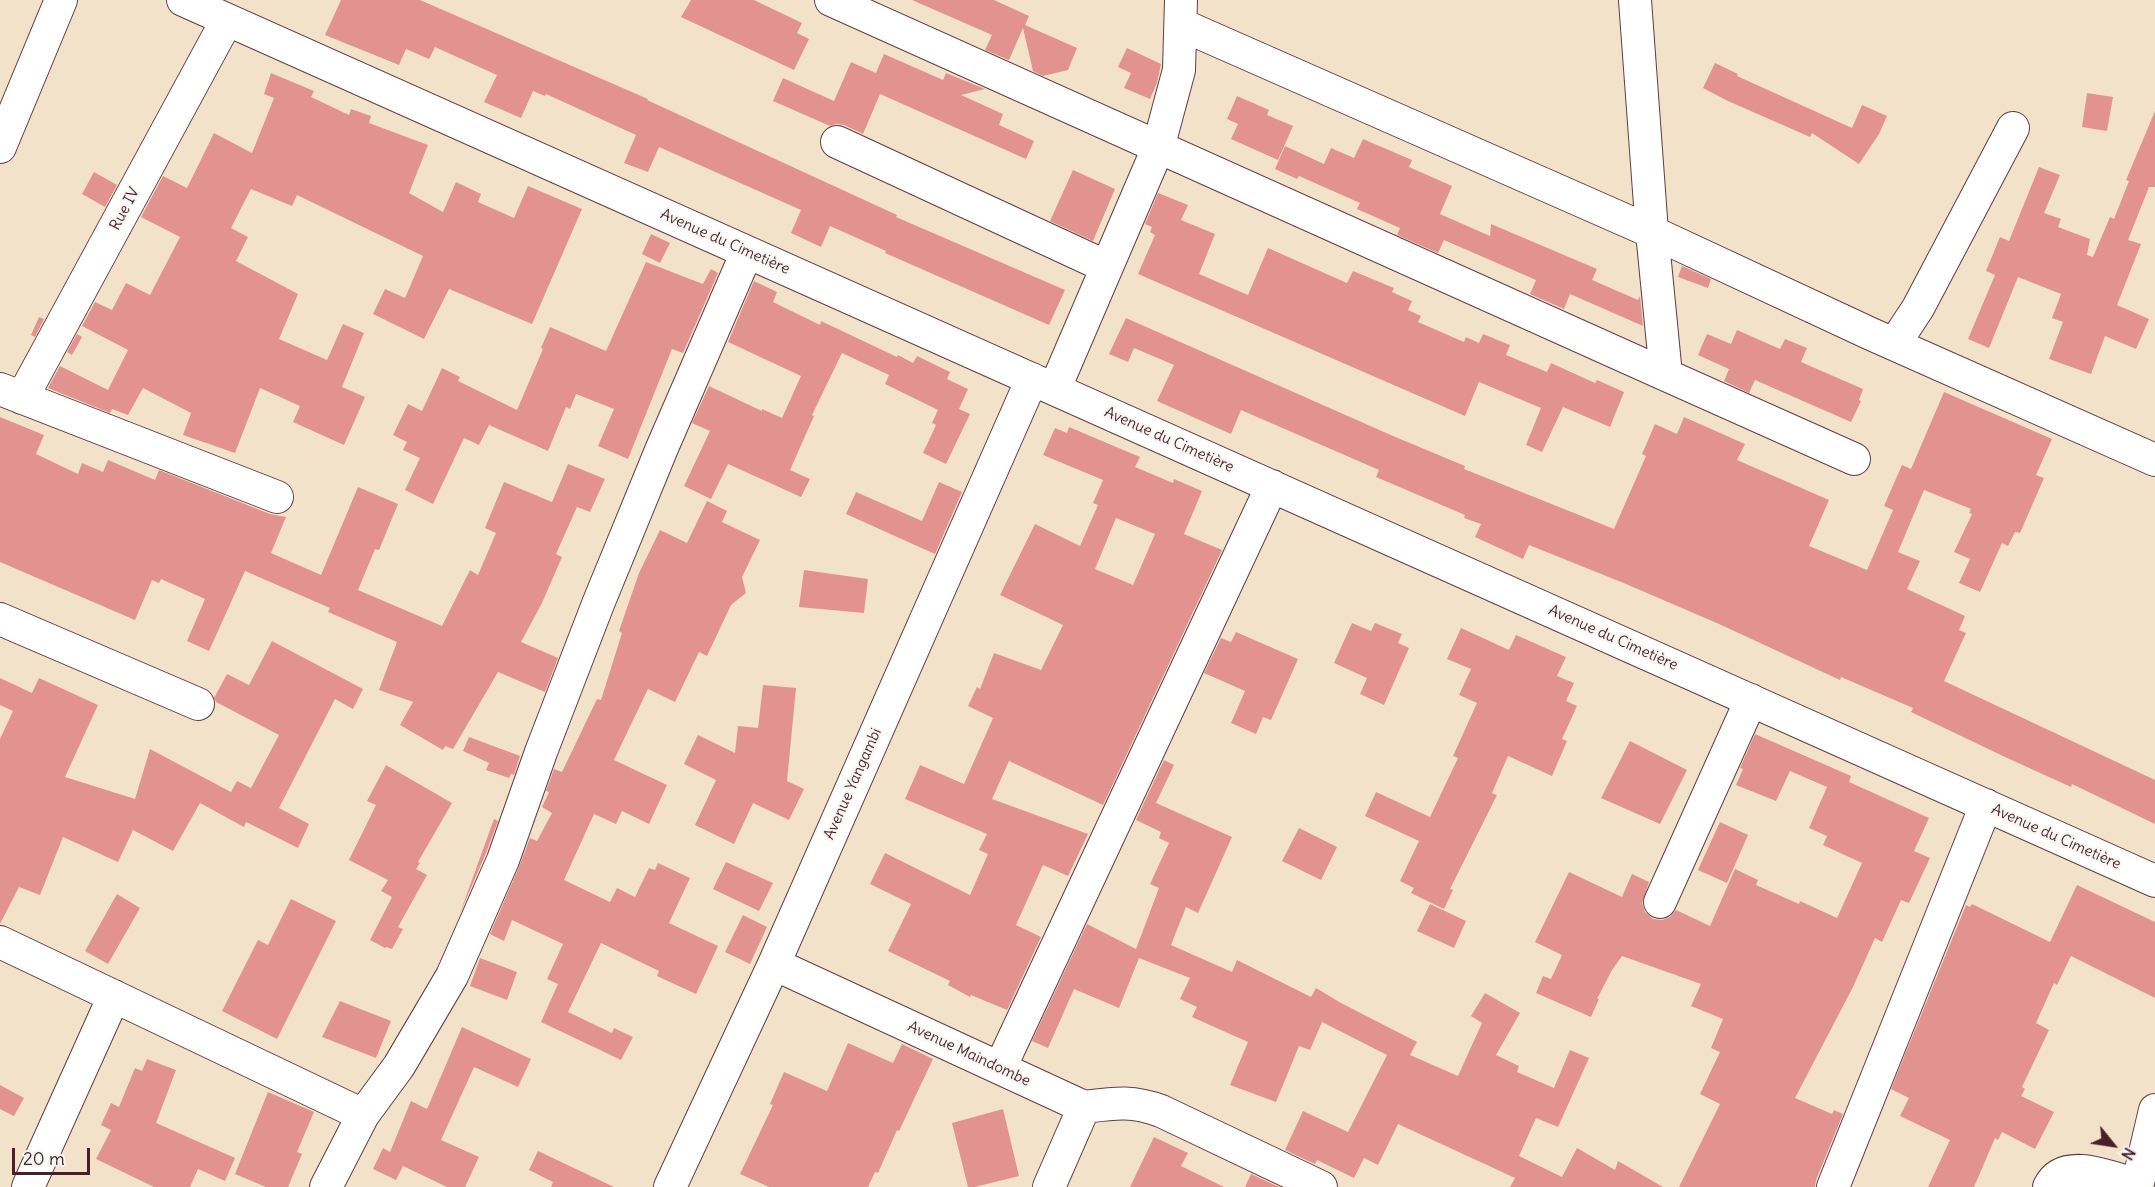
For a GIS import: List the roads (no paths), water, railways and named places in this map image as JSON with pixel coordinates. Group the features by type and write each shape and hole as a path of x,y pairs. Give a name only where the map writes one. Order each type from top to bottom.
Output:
{"street":[{"path":"0,147 61,0"},
{"name":"Avenue du Cimetière","path":"183,0 2155,881"},
{"path":"831,0 1854,459"},
{"path":"1635,0 1652,232 1666,375"},
{"path":"1181,12 1652,232 2155,460"},
{"name":"Avenue Yangambi","path":"670,1187 1043,384 1107,267 1158,148 1179,70 1181,12"},
{"name":"Rue IV","path":"11,394 227,20"},
{"path":"1895,343 1918,308 2013,128"},
{"path":"837,141 1107,267"},
{"path":"326,1187 363,1115 399,1066 452,976 503,860 541,752 598,604 662,448 747,252"},
{"path":"11,394 277,497"},
{"path":"1000,1068 1272,486"},
{"path":"0,619 198,704"},
{"path":"1660,902 1751,700"},
{"path":"1833,1187 1986,805"},
{"path":"0,942 363,1115"},
{"name":"Avenue Maindombe","path":"774,964 1084,1107"},
{"path":"28,1187 114,996"},
{"path":"1049,1187 1084,1107 1118,1103 1142,1104 1161,1111 1321,1187"},
{"path":"2049,1187 2059,1174 2074,1170 2137,1186 2155,1110"}]}
